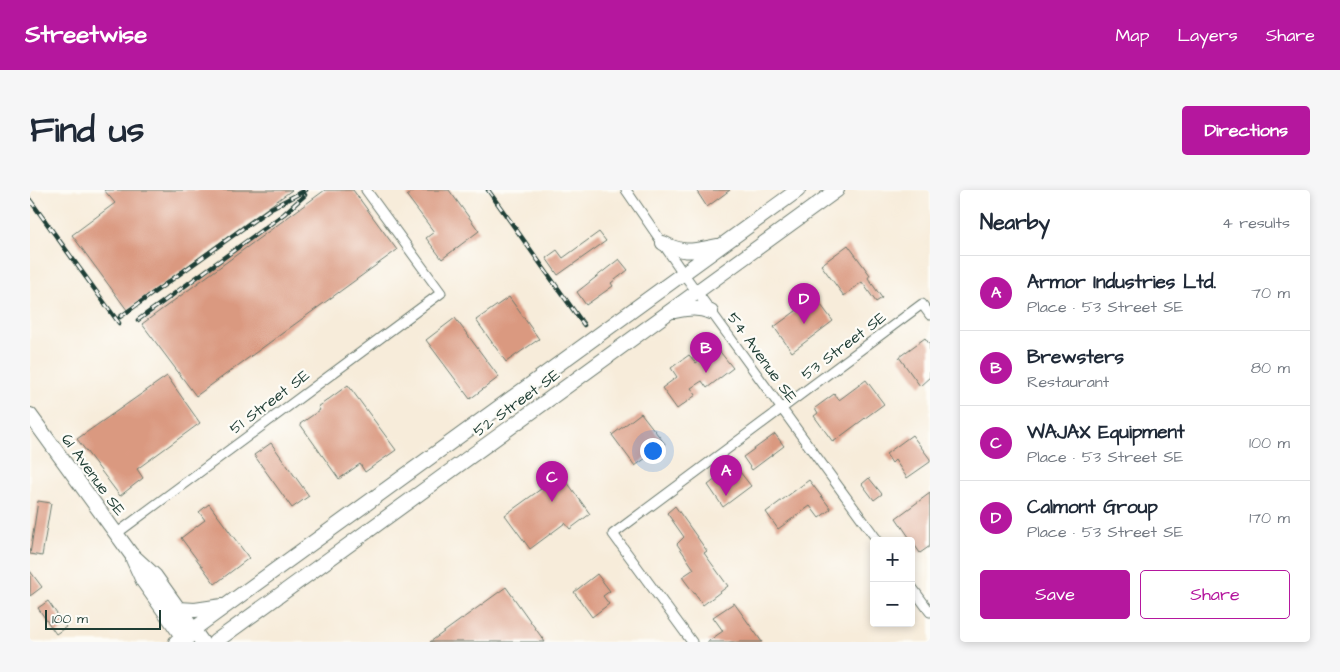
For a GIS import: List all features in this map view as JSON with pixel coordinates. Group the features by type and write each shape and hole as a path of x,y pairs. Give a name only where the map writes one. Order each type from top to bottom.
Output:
{"main road":[{"name":"52 Street SE","path":"184,638 225,605 798,190"},
{"name":"52 Street SE","path":"214,642 226,637 837,190"},
{"path":"663,243 677,250 690,251 722,246"},
{"path":"670,312 691,307 711,312"},
{"name":"61 Avenue SE","path":"30,415 131,554 155,576 179,609 184,638"},
{"name":"61 Avenue SE","path":"131,554 143,581 184,638 202,642"},
{"path":"179,609 196,610 225,605"}],"street":[{"name":"51 Street SE","path":"116,534 441,292 366,190"},
{"name":"54 Avenue SE","path":"626,190 683,274 875,537"},
{"name":"53 Street SE","path":"692,642 613,534 922,304 930,315"},
{"path":"915,591 930,612"}],"building":[{"path":"104,190 292,190 127,310 72,235 115,203"},
{"path":"325,190 353,190 397,250 196,396 142,324"},
{"path":"415,190 449,190 479,231 442,259 426,238 434,232 407,196"},
{"path":"696,190 730,190 707,207"},
{"path":"599,232 606,241 558,275 546,258 557,250 563,258"},
{"path":"848,245 870,275 868,278 882,298 876,302 862,282 844,296 821,265"},
{"path":"619,259 628,270 611,283 613,286 586,305 577,292"},
{"path":"509,297 539,339 506,362 476,320"},
{"path":"815,297 833,321 792,352 774,327"},
{"path":"455,318 499,377 470,399 426,340"},
{"path":"925,338 930,345 930,377 920,386 899,357"},
{"path":"717,348 733,368 707,388 702,381 691,388 696,395 677,409 662,388 677,377 671,368 689,355 696,363"},
{"path":"167,376 200,423 137,469 143,478 120,496 77,439"},
{"path":"866,380 884,404 833,442 814,416 818,413 815,408 834,394 839,400"},
{"path":"348,385 396,450 365,472 360,464 339,479 300,424 320,410 318,407"},
{"path":"641,413 665,444 635,466 612,435"},
{"path":"775,434 784,446 752,470 743,457"},
{"path":"912,435 930,459 930,462 907,478 895,460 892,463 886,454"},
{"path":"271,443 309,496 292,508 254,455"},
{"path":"557,468 590,514 570,529 565,523 530,549 505,515 541,489 537,483"},
{"path":"740,472 751,486 723,507 708,485 721,475 727,482"},
{"path":"869,478 882,494 874,500 862,484"},
{"path":"809,480 831,509 819,518 810,506 778,529 766,512"},
{"path":"930,493 930,546 920,553 915,546 915,537 909,537 896,518"},
{"path":"38,501 51,503 42,556 30,554"},
{"path":"209,504 249,558 215,584 181,538 205,520 199,512"},
{"path":"675,506 707,551 704,553 728,586 703,605 682,577 694,569 677,544 684,537 667,513"},
{"path":"30,571 42,587 30,596"},
{"path":"597,574 610,591 603,596 609,604 592,617 574,592"},
{"path":"506,587 545,642 430,642"},
{"path":"48,601 66,627 56,634 38,608"},
{"path":"734,603 762,642 707,642 723,631 713,617"}],"railway":[{"path":"120,317 271,208 306,190"},
{"path":"488,190 584,325"},
{"path":"138,320 284,214 305,195"},
{"path":"30,200 119,323"}],"place":[{"name":"Calmont Group","path":"804,324"},
{"name":"Brewsters","path":"706,373"},
{"name":"Armor Industries Ltd.","path":"726,496"},
{"name":"WAJAX Equipment","path":"552,502"}]}
